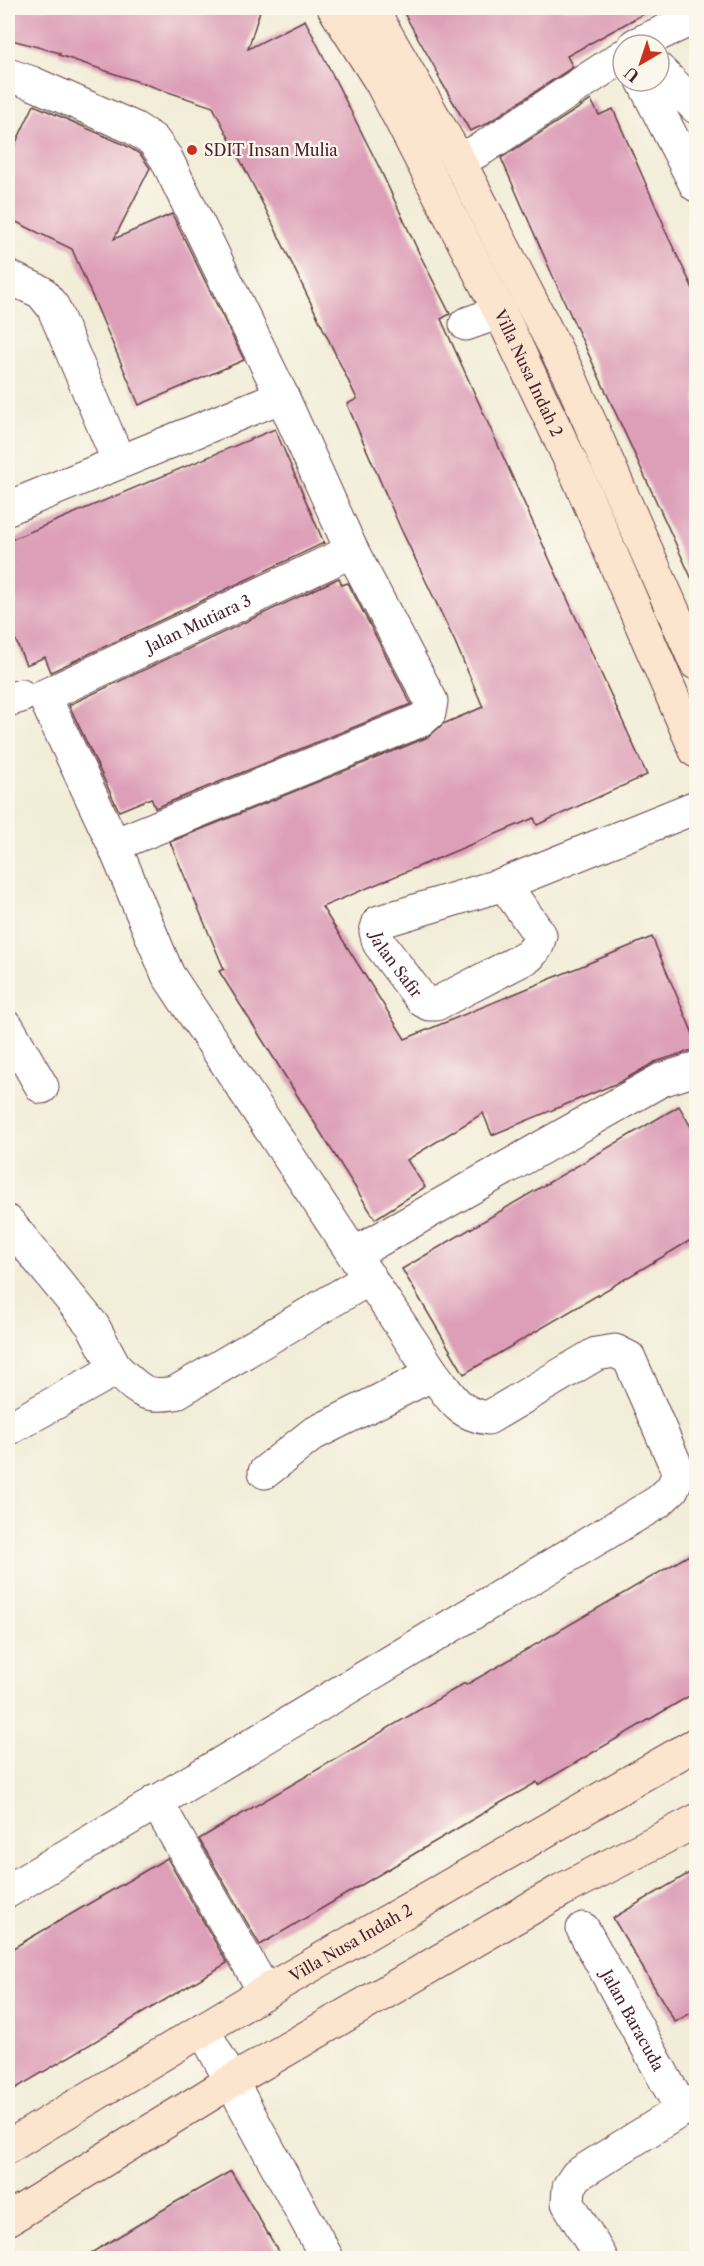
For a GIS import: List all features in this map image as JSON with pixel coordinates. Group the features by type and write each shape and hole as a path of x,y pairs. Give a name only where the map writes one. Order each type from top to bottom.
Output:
{"street":[{"name":"Villa Nusa Indah 2","path":"334,8 381,82 500,312 579,479 696,751"},
{"name":"Villa Nusa Indah 2","path":"371,8 459,161 569,375 696,663"},
{"path":"661,33 696,17"},
{"path":"459,161 483,148 611,64"},
{"path":"8,75 32,83 134,128 153,140 166,158 282,396 352,551 431,701 429,713 421,720 114,845"},
{"path":"671,82 696,107"},
{"path":"649,93 696,185"},
{"path":"8,277 41,292 53,307 119,462"},
{"path":"466,324 500,312"},
{"path":"8,508 282,396"},
{"name":"Jalan Mutiara 3","path":"24,697 352,551"},
{"path":"8,1891 658,1502 672,1489 679,1473 629,1358 615,1351 596,1354 488,1418 474,1416 461,1409 433,1374 168,975 114,845 24,697"},
{"name":"Jalan Safir","path":"504,884 540,935 537,946 529,956 436,1004 429,1004 422,1000 379,943 376,932 379,922 504,884 696,807"},
{"path":"9,1036 42,1087"},
{"path":"8,1222 93,1326 116,1369 139,1389 153,1396 175,1393 362,1266 661,1080 696,1069"},
{"path":"8,1429 116,1369"},
{"path":"265,1472 313,1434 433,1374"},
{"name":"Villa Nusa Indah 2","path":"8,2147 265,1992 696,1744"},
{"path":"156,1801 265,1992"},
{"path":"8,2219 230,2082 562,1890 696,1821"},
{"name":"Jalan Baracuda","path":"583,1929 689,2106"},
{"path":"203,2030 327,2259"},
{"path":"601,2259 568,2203 568,2187 577,2175 689,2106"}],"building":[{"path":"13,8 261,8 248,49 305,20 450,314 441,319 647,775 537,825 534,818 322,907 405,1039 652,937 696,1041 696,1049 655,1062 620,1082 492,1135 483,1113 407,1160 425,1187 375,1219 219,971 224,969 170,842 428,737 443,724 483,707 400,527 347,404 357,399 269,216 213,107 59,55 60,53 8,39"},
{"path":"401,8 654,8 567,56 573,67 486,124 470,131"},
{"path":"591,100 599,115 613,109 663,226 696,295 696,588 501,158"},
{"path":"34,105 125,145 140,154 150,168 114,239 172,214 244,360 139,405 72,249 8,218 8,159"},
{"path":"275,429 324,543 51,672 45,657 26,665 8,622 8,541"},
{"path":"339,578 342,585 348,583 411,704 155,808 151,798 119,811 69,705"},
{"path":"679,1106 696,1136 696,1237 464,1374 402,1269"},
{"path":"696,1551 696,1692 538,1785 537,1782 502,1802 260,1945 199,1839"},
{"path":"167,1858 227,1963 8,2093 8,1951"},
{"path":"696,1869 696,2010 675,2022 613,1918"},
{"path":"231,2171 283,2259 81,2259 176,2202"}],"place":[{"name":"SDIT Insan Mulia","path":"192,150"}]}
